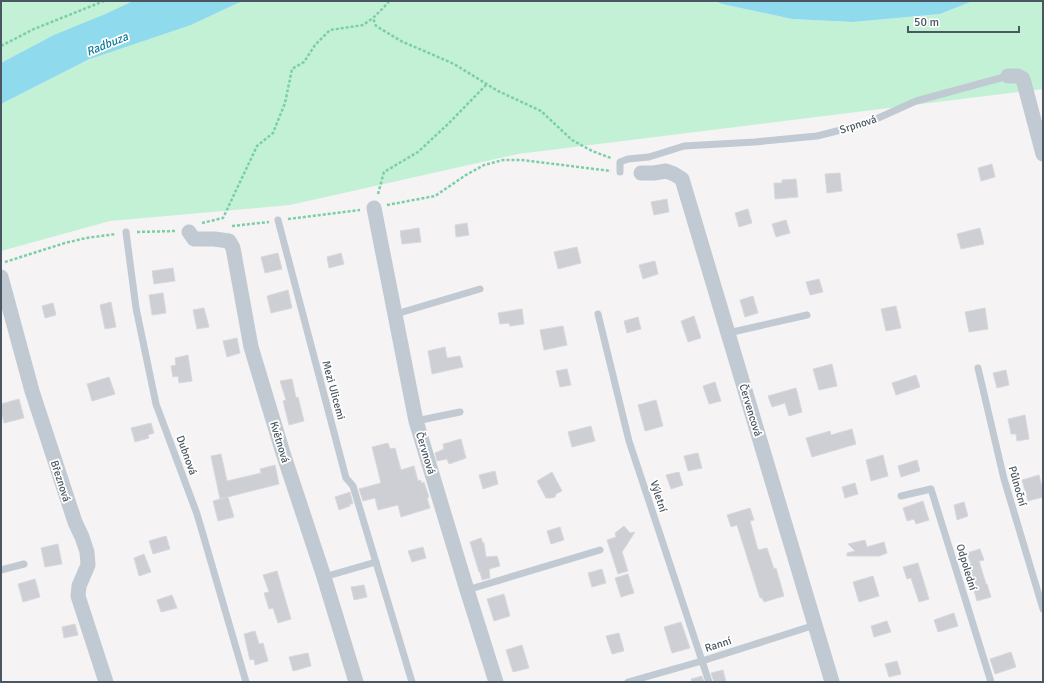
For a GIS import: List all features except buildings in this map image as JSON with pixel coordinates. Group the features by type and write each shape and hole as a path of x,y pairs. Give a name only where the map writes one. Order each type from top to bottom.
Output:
{"street":[{"name":"Srpnová","path":"1008,76 1018,76 1023,79 1043,154"},
{"name":"Červencová","path":"641,173 666,171 682,179 832,682"},
{"name":"Červnová","path":"374,208 416,421 496,682"},
{"name":"Květnová","path":"189,228 194,239 229,241 233,248 251,347 356,682"},
{"name":"Březnová","path":"1,277 32,391 75,522 87,552 88,565 79,586 78,596 106,682"}],"lane":[{"name":"Srpnová","path":"620,162 628,159 650,157 684,146 755,142 817,136 865,124 916,101 1008,76"},
{"path":"620,162 620,172"},
{"name":"Mezi Ulicemi","path":"278,220 346,478 353,486 412,682"},
{"name":"Dubnová","path":"126,232 136,308 156,404 197,514 246,682"},
{"path":"396,314 480,289"},
{"name":"Výletní","path":"598,314 629,441 709,682"},
{"path":"728,333 808,315"},
{"name":"Půlnoční","path":"978,368 1004,479 1043,610"},
{"path":"416,421 460,412"},
{"name":"Odpolední","path":"902,496 931,489 991,682"},
{"path":"467,590 600,550"},
{"path":"324,577 376,562"},
{"path":"1,570 24,564"},
{"name":"Ranní","path":"628,682 702,661 815,625"}],"path":[{"path":"1,46 34,29 104,1"},
{"path":"1,264 65,243 86,238 126,232 189,228 223,218 256,146 273,132 285,103 292,69 304,62 315,45 330,30 363,25 373,18 389,1"},
{"path":"373,18 376,26 401,41 454,64 498,91 541,111 572,140 592,151 620,162"},
{"path":"374,208 384,172 418,152 487,84"},
{"path":"226,227 374,208 435,196 484,165 503,160 522,160 620,172"},
{"path":"170,230 189,228"}],"green space":[{"path":"1,1 133,1 1,63"},
{"path":"246,1 715,1 722,4 792,19 853,22 940,14 973,1 1043,1 1043,89 518,154 290,205 110,221 1,251 1,104 97,56 191,25 238,3"}],"water":[{"name":"Radbuza","path":"133,1 246,1 238,3 191,25 90,59 1,104 1,63 54,35"},
{"path":"715,1 973,1 940,14 853,22 792,19 722,4"}]}
